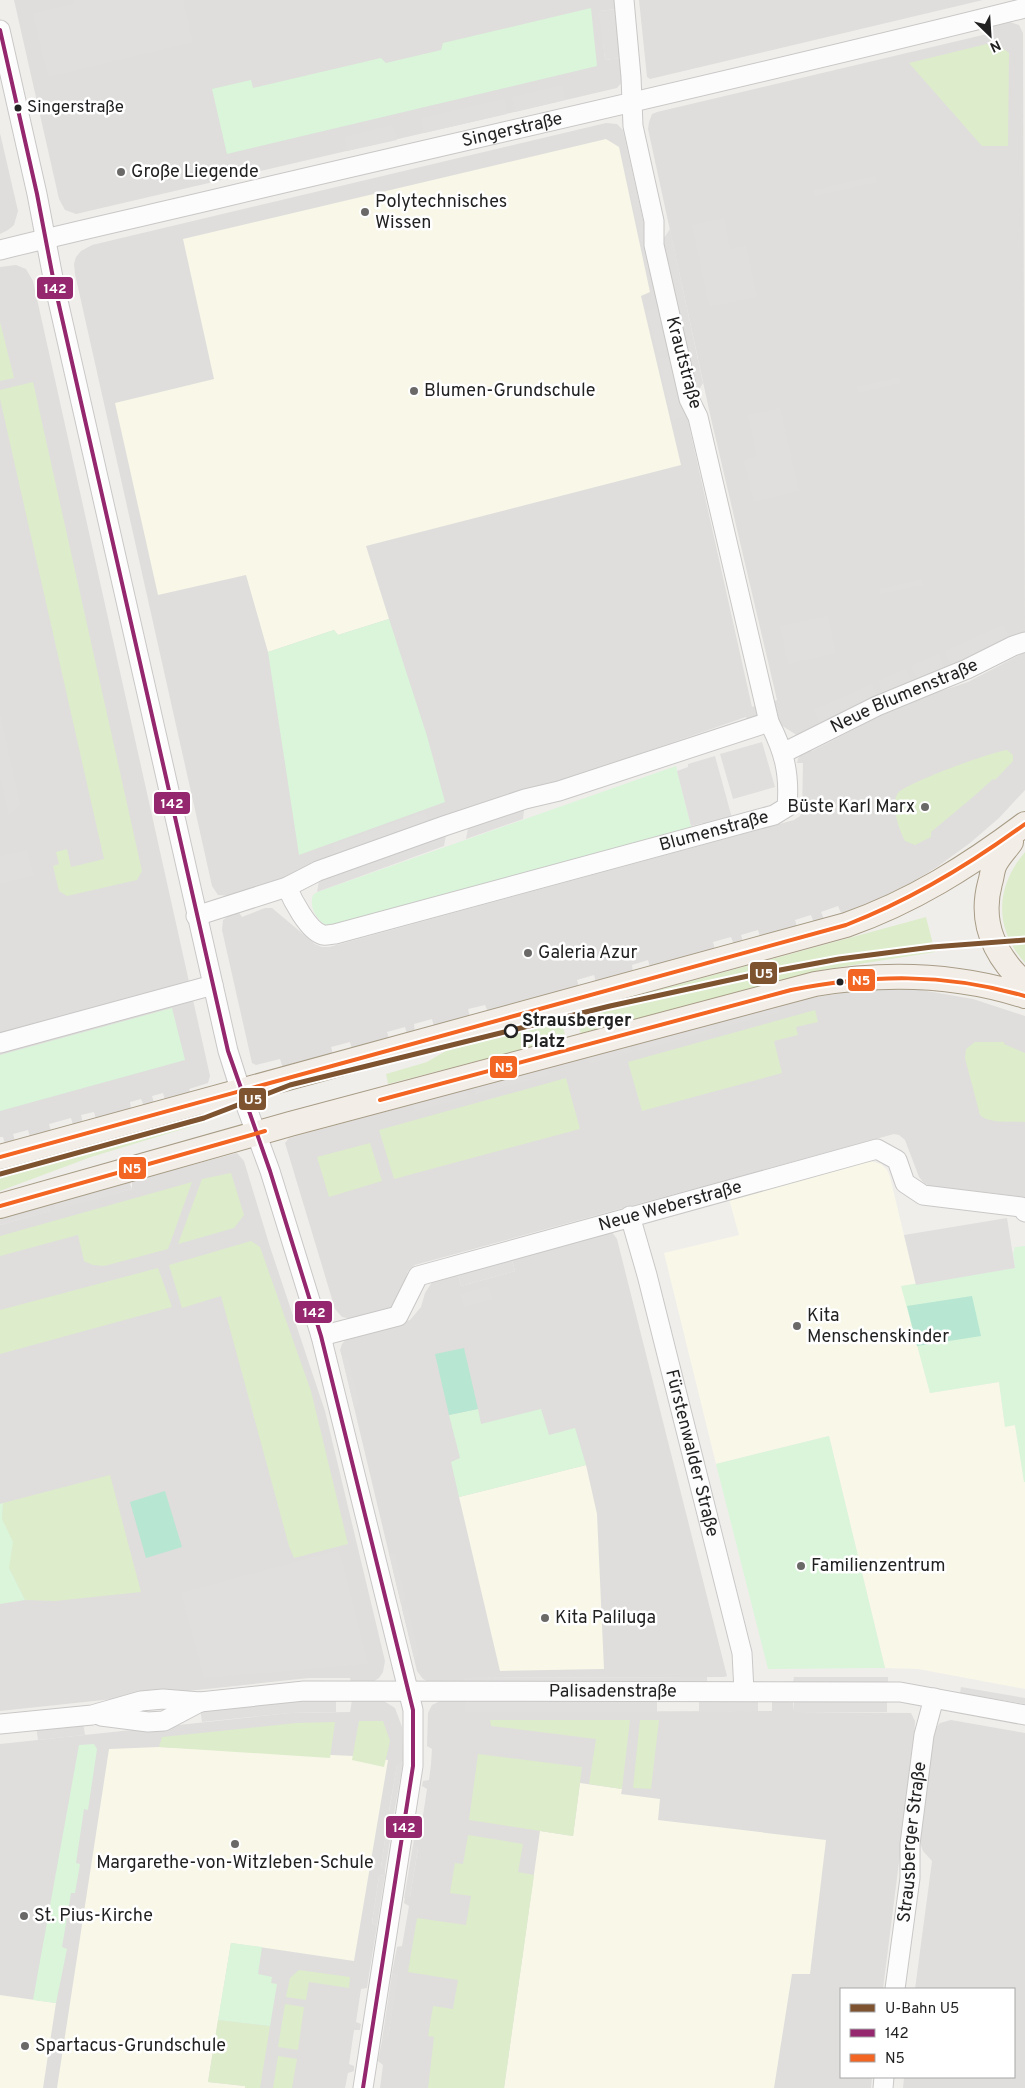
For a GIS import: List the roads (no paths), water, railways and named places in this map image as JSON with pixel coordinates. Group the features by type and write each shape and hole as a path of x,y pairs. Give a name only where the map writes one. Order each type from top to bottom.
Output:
{"main road":[{"path":"0,1157 811,936 870,917 949,878 990,851 1025,824"},
{"path":"1025,824 994,865 986,900 987,921 991,937 1011,971 1025,984"},
{"path":"0,1206 256,1134 815,984 885,976 949,978 1003,989 1025,996"}],"street":[{"name":"Krautstraße","path":"624,0 633,126 654,221 654,245 689,399 698,417 769,722"},
{"name":"Singerstraße","path":"0,250 888,42 1025,8"},
{"path":"0,30 54,282 228,1051 240,1092 270,1171 321,1336 414,1721 413,1766 363,2088"},
{"name":"Neue Blumenstraße","path":"783,753 876,706 967,669 1025,642"},
{"path":"196,916 287,887 318,871 449,824 525,799 558,792 769,722"},
{"name":"Blumenstraße","path":"287,887 294,905 314,930 322,935 335,934 774,815 787,806 787,767 769,722"},
{"path":"0,1043 212,985"},
{"name":"Neue Weberstraße","path":"321,1336 398,1316 418,1276 877,1149 897,1160 905,1183 923,1195 1021,1207 1025,1212"},
{"name":"Fürstenwalder Straße","path":"630,1216 647,1275 742,1654 744,1691"},
{"name":"Palisadenstraße","path":"0,1724 92,1715 141,1701 163,1699 200,1702 304,1691 900,1692 1025,1716"},
{"name":"Strausberger Straße","path":"895,1988 910,1878 910,1844 924,1735 934,1698"}],"metro line":[{"name":"U5","path":"0,1174 204,1118 290,1085 610,1006 748,976 839,959 932,947 1025,940"}],"place":[{"name":"Singerstraße","path":"18,108"},
{"name":"Große Liegende","path":"121,172"},
{"name":"Polytechnisches Wissen","path":"365,212"},
{"name":"Blumen-Grundschule","path":"414,391"},
{"name":"Büste Karl Marx","path":"925,807"},
{"name":"Galeria Azur","path":"528,953"},
{"name":"Strausberger Platz","path":"511,1031"},
{"name":"Kita Menschenskinder","path":"797,1326"},
{"name":"Familienzentrum","path":"801,1566"},
{"name":"Kita Paliluga","path":"545,1618"},
{"name":"Margarethe-von-Witzleben-Schule","path":"235,1844"},
{"name":"St. Pius-Kirche","path":"24,1916"},
{"name":"Spartacus-Grundschule","path":"25,2046"}]}
